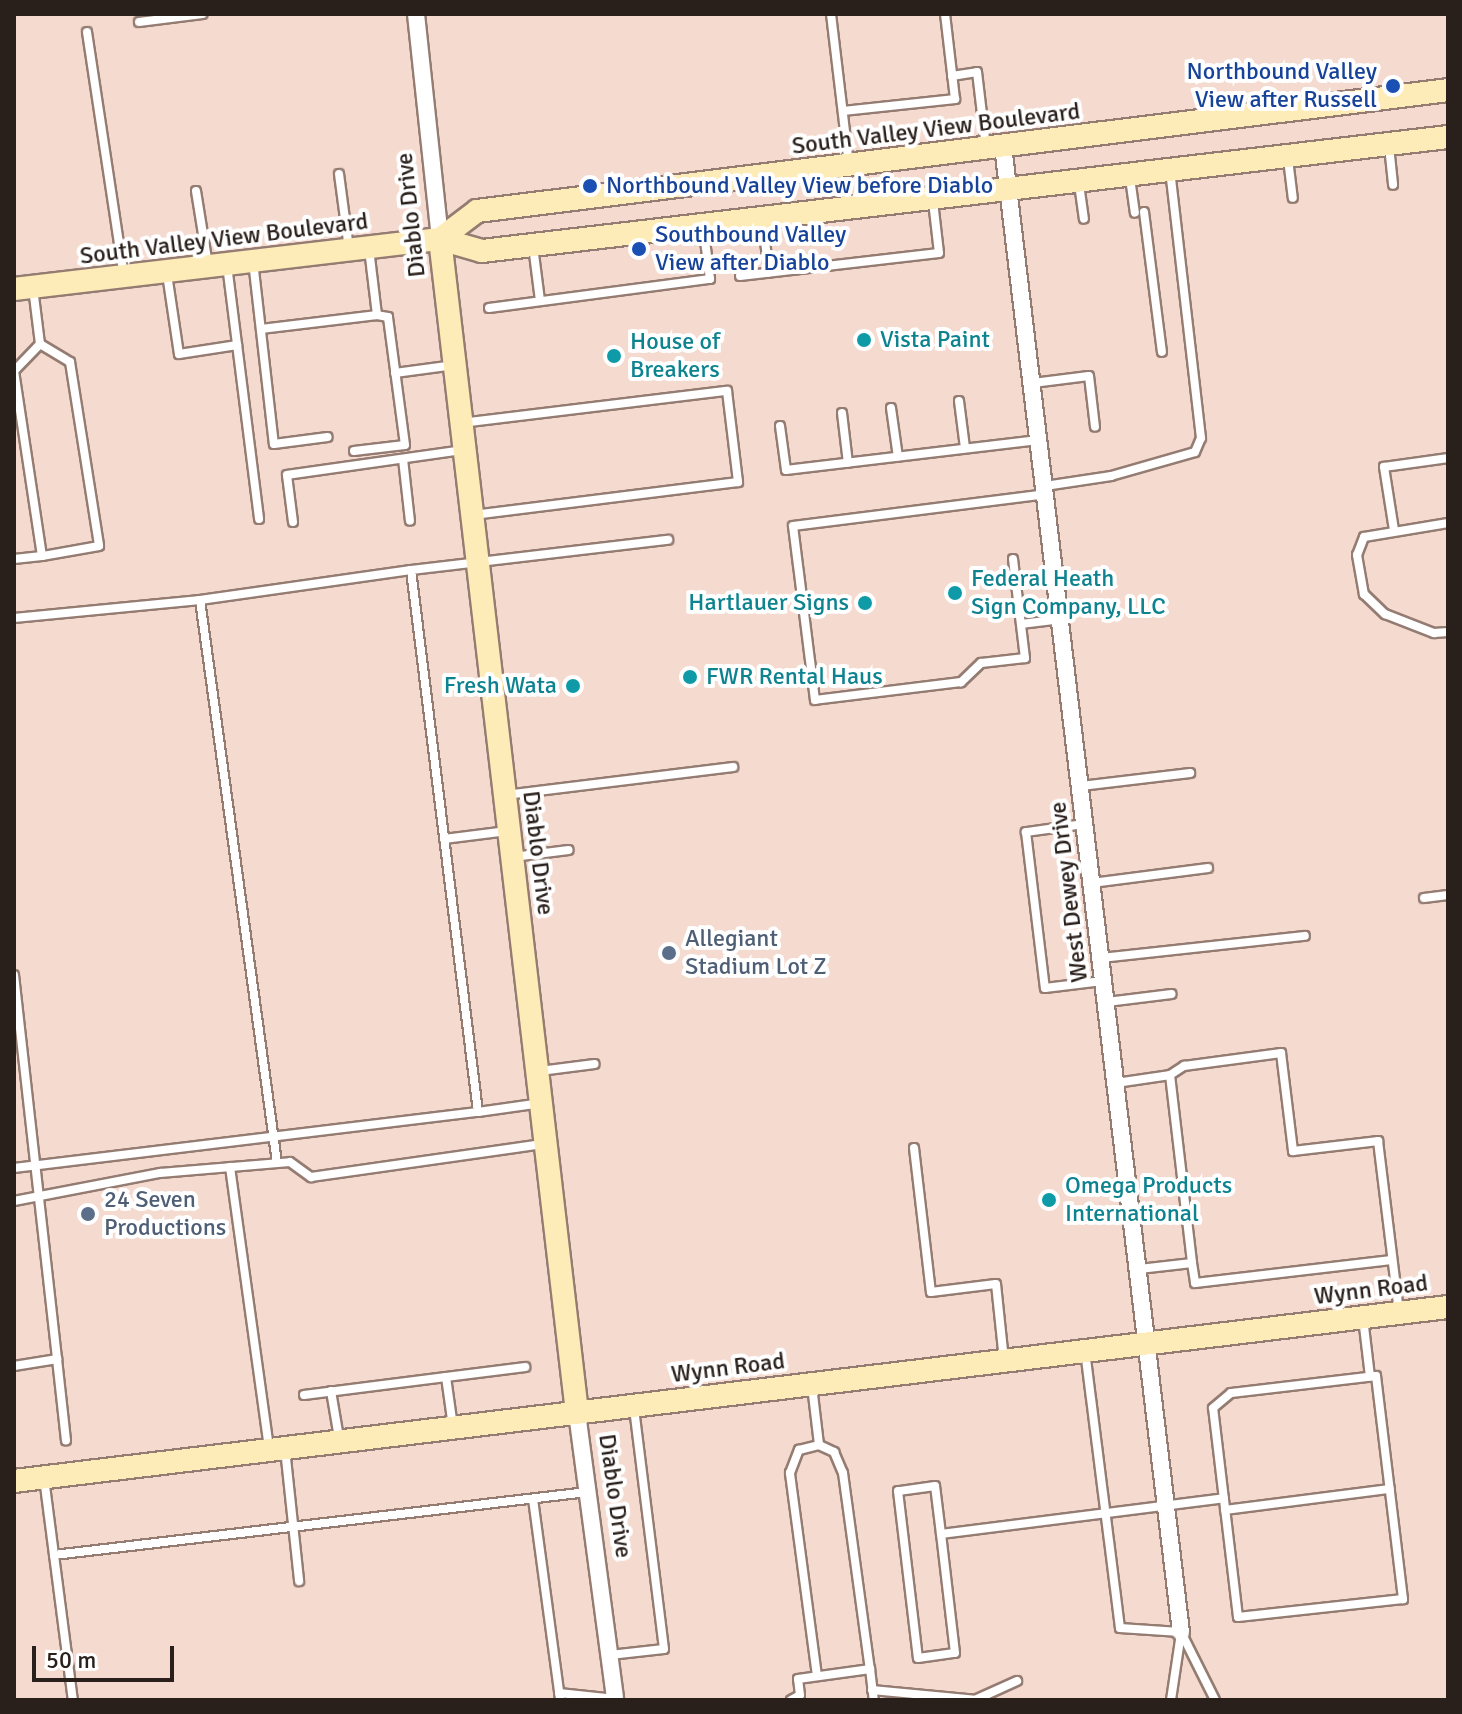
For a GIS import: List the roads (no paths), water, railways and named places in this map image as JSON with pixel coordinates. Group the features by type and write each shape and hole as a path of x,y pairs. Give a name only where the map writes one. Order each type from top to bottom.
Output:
{"street":[{"name":"Diablo Drive","path":"416,14 577,1413 616,1699"},
{"name":"South Valley View Boulevard","path":"440,239 477,211 1448,90"},
{"name":"South Valley View Boulevard","path":"24,288 440,239 482,251 1448,137"},
{"name":"West Dewey Drive","path":"995,147 1008,187 1033,383 1181,1632"},
{"name":"Wynn Road","path":"14,1481 1448,1307"}],"lane":[{"path":"139,22 202,14"},
{"path":"831,14 849,165"},
{"path":"843,111 955,99 945,14"},
{"path":"87,32 124,277"},
{"path":"952,76 977,72 995,147"},
{"path":"1389,144 1393,185"},
{"path":"1288,154 1293,198"},
{"path":"1013,559 1025,658 981,663 961,682 815,700 793,526 1046,490 1138,470 1195,452 1201,438 1169,168"},
{"path":"1130,173 1162,352"},
{"path":"339,174 377,315"},
{"path":"1079,179 1084,219"},
{"path":"196,191 237,345 259,519"},
{"path":"740,276 939,253 932,197"},
{"path":"762,218 769,273"},
{"path":"489,308 710,279 703,225"},
{"path":"533,245 540,301"},
{"path":"253,261 274,444 328,437"},
{"path":"167,272 179,354 237,345"},
{"path":"14,559 99,546 70,362 40,344 24,288"},
{"path":"261,329 377,315 388,317 405,445 354,451"},
{"path":"40,344 14,371 42,556"},
{"path":"395,373 454,365"},
{"path":"1033,383 1089,376 1095,427"},
{"path":"461,423 727,391 738,482 472,515"},
{"path":"959,401 965,448"},
{"path":"891,408 898,457"},
{"path":"842,413 848,463"},
{"path":"780,426 786,470 1039,440"},
{"path":"293,522 287,475 464,450"},
{"path":"1394,530 1384,467 1448,458"},
{"path":"403,459 410,521"},
{"path":"1448,523 1364,537 1357,555 1364,594 1385,614 1434,633 1448,632"},
{"path":"14,618 200,600 477,561 668,540"},
{"path":"411,570 478,1112"},
{"path":"200,600 277,1163"},
{"path":"1021,624 1061,619"},
{"path":"504,795 733,767"},
{"path":"1081,786 1190,773"},
{"path":"1085,824 1026,832 1045,988 1104,981"},
{"path":"444,839 509,831"},
{"path":"512,857 569,850"},
{"path":"1092,883 1208,868"},
{"path":"1424,898 1448,895"},
{"path":"1101,958 1305,936"},
{"path":"14,975 66,1441"},
{"path":"1107,1002 1172,994"},
{"path":"1116,1083 1170,1075 1184,1066 1281,1053 1293,1151 1378,1141 1399,1313"},
{"path":"539,1071 595,1064"},
{"path":"1170,1075 1195,1283 1392,1260"},
{"path":"14,1168 542,1103"},
{"path":"14,1201 160,1173 290,1162 311,1177 547,1143"},
{"path":"914,1148 931,1292 996,1284 1004,1361"},
{"path":"230,1167 277,1449 294,1530 299,1581"},
{"path":"1139,1269 1192,1263"},
{"path":"1363,1317 1370,1377"},
{"path":"1085,1351 1120,1628 1181,1632"},
{"path":"14,1366 57,1359"},
{"path":"304,1395 525,1367"},
{"path":"1376,1376 1403,1599 1238,1617 1213,1408 1231,1393 1370,1377 1376,1376"},
{"path":"446,1377 453,1428"},
{"path":"812,1384 819,1445"},
{"path":"331,1391 339,1442"},
{"path":"610,1655 664,1649 634,1406"},
{"path":"817,1676 790,1473 799,1450 819,1445 834,1452 843,1473 873,1695 978,1699 1017,1681"},
{"path":"44,1477 73,1700"},
{"path":"935,1486 941,1534 955,1653 918,1658 898,1491 935,1486"},
{"path":"1225,1510 1390,1489"},
{"path":"54,1555 294,1530 588,1492"},
{"path":"941,1534 1224,1498"},
{"path":"533,1499 559,1696 616,1699"},
{"path":"1171,1700 1181,1632"},
{"path":"1181,1632 1215,1700"},
{"path":"791,1700 800,1695 798,1679 870,1669"}],"place":[{"name":"Northbound Valley View after Russell","path":"1393,86"},
{"name":"Northbound Valley View before Diablo","path":"590,186"},
{"name":"Southbound Valley View after Diablo","path":"639,249"},
{"name":"Vista Paint","path":"864,340"},
{"name":"House of Breakers","path":"614,356"},
{"name":"Federal Heath Sign Company, LLC","path":"955,593"},
{"name":"Hartlauer Signs","path":"865,603"},
{"name":"FWR Rental Haus","path":"690,677"},
{"name":"Fresh Wata","path":"573,686"},
{"name":"Allegiant Stadium Lot Z","path":"669,953"},
{"name":"Omega Products International","path":"1049,1200"},
{"name":"24 Seven Productions","path":"88,1214"}]}
